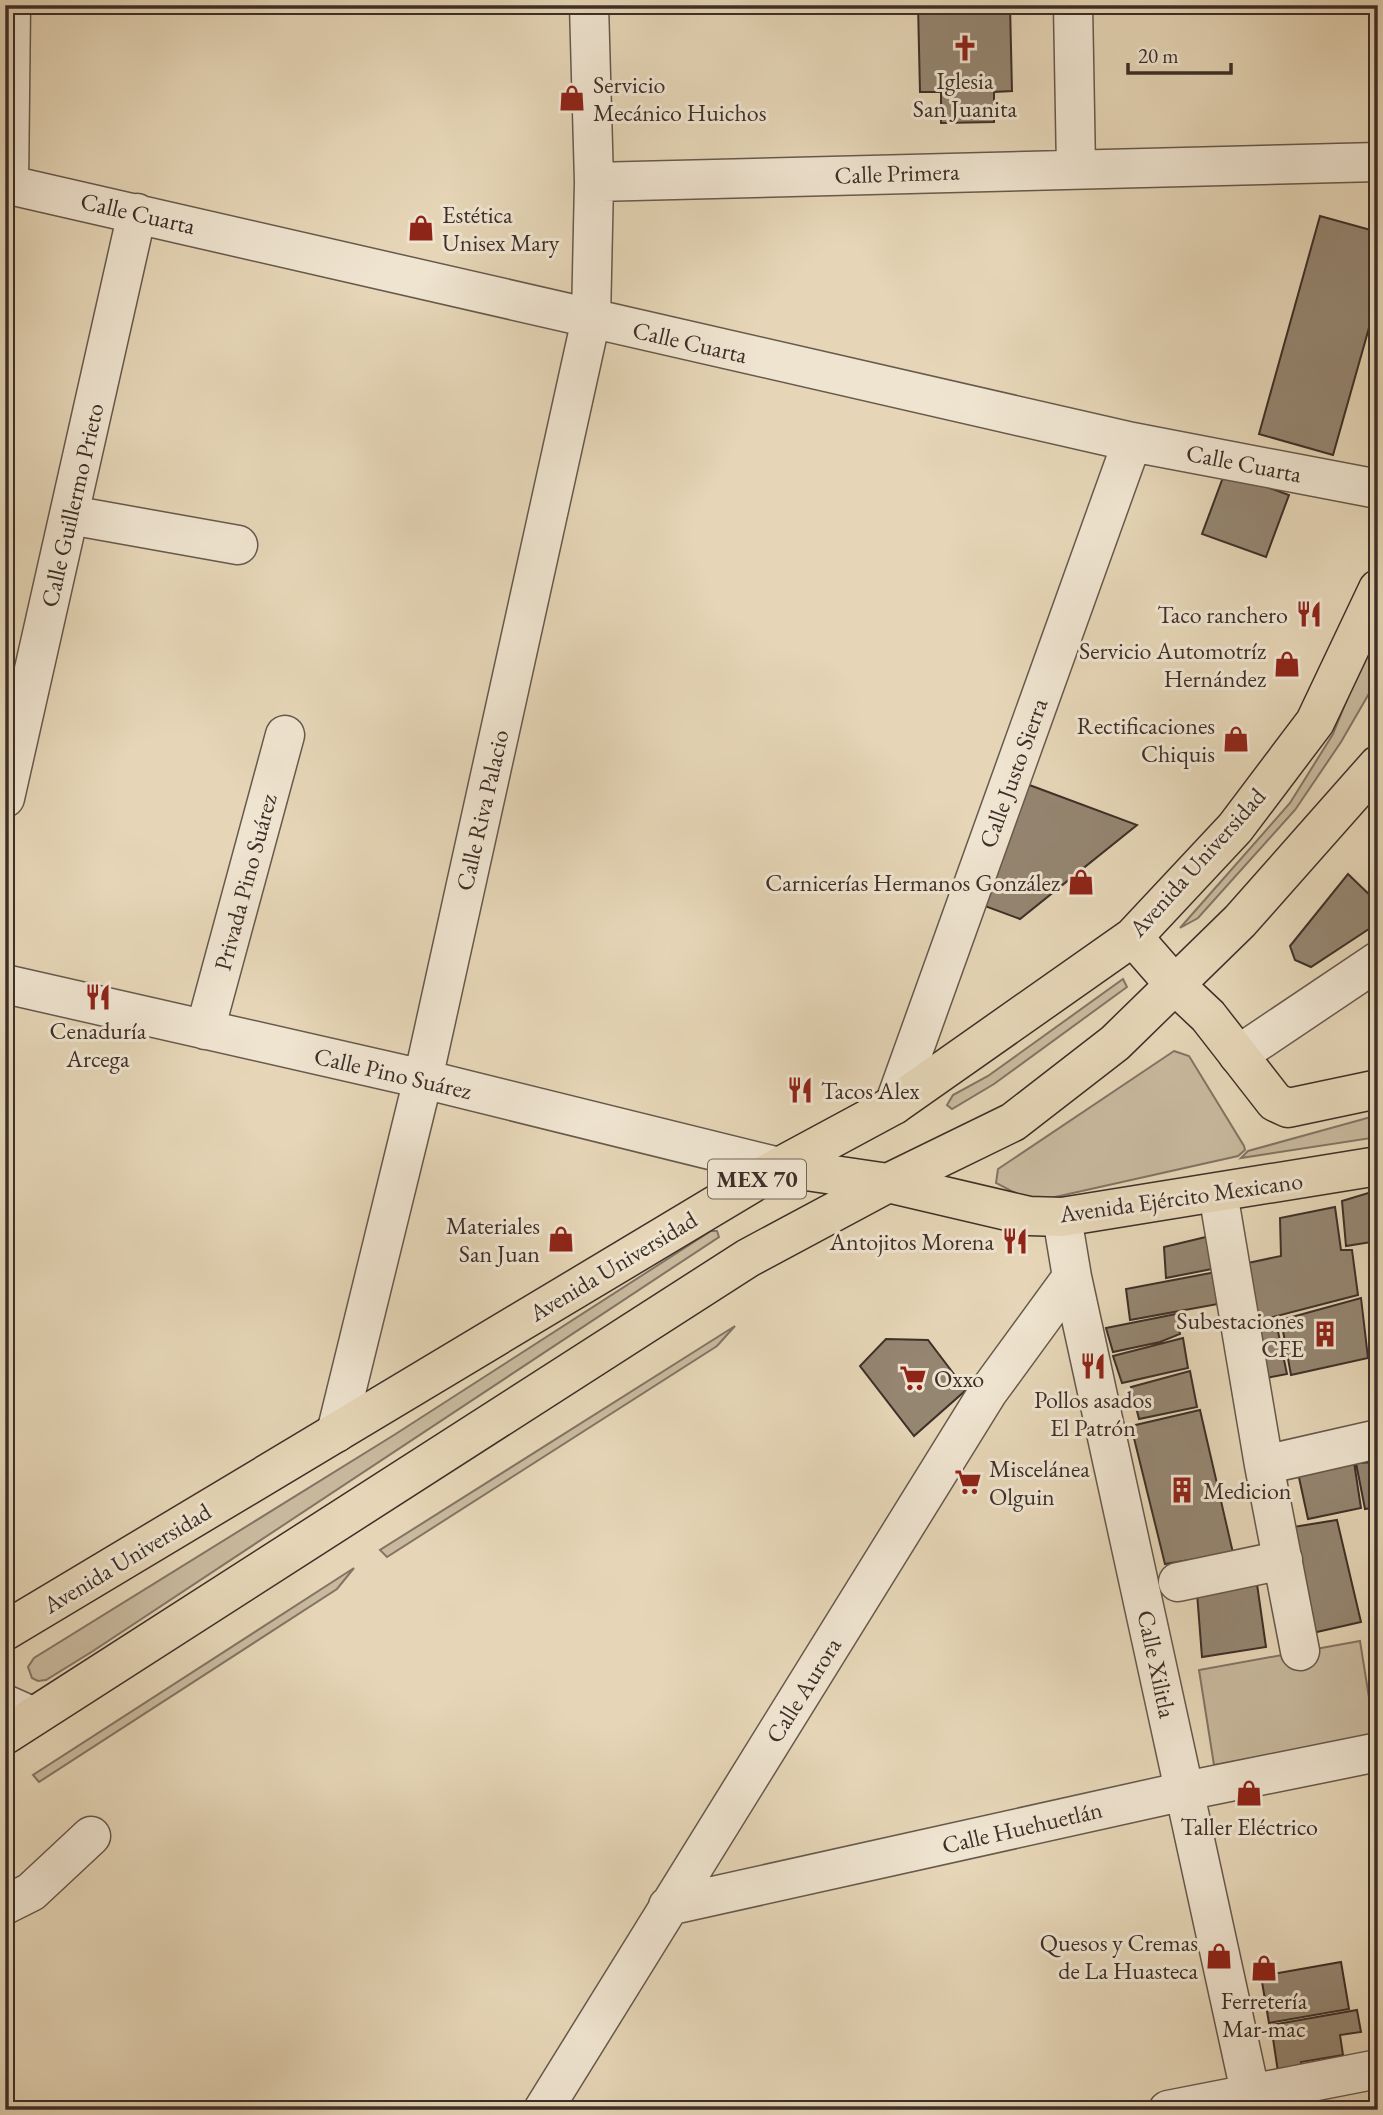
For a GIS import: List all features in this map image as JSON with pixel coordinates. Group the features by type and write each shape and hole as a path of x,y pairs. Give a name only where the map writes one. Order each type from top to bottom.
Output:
{"main road":[{"name":"Avenida Universidad","path":"5,1631 779,1167 894,1105 1133,937 1235,828 1315,722 1378,589"},
{"name":"MEX 70","path":"14,1718 748,1258 888,1183 1013,1122 1115,1043 1240,921 1378,765"},
{"path":"1133,937 1174,984 1208,1016 1275,1102 1288,1108 1378,1088"},
{"name":"Avenida Ejército Mexicano","path":"779,1167 888,1183 1030,1216 1062,1217 1218,1194 1378,1166"}],"street":[{"path":"7,184 11,5"},
{"path":"589,5 594,182"},
{"path":"1073,5 1076,168"},
{"name":"Calle Primera","path":"594,182 1378,162"},
{"name":"Calle Riva Palacio","path":"336,1433 423,1079 591,319 594,182"},
{"name":"Calle Cuarta","path":"7,184 1132,442 1378,489"},
{"name":"Calle Guillermo Prieto","path":"5,798 137,213"},
{"name":"Calle Justo Sierra","path":"894,1105 1132,442"},
{"path":"70,515 239,545"},
{"name":"Privada Pino Suárez","path":"205,1030 285,735"},
{"path":"1238,1055 1378,961"},
{"name":"Calle Pino Suárez","path":"5,984 423,1079 779,1167"},
{"path":"1218,1194 1264,1465 1300,1651"},
{"name":"Calle Xilitla","path":"1062,1217 1072,1277 1252,2101"},
{"name":"Calle Aurora","path":"543,2110 988,1392 1072,1277"},
{"path":"1264,1465 1378,1438"},
{"path":"1178,1582 1283,1560"},
{"name":"Calle Huehuetlán","path":"668,1906 1185,1791 1378,1752"},
{"path":"5,1905 31,1892 91,1836"},
{"path":"1168,2110 1252,2101 1378,2069"}],"shaded area":[{"path":"1378,623 1378,678 1341,742 1295,810 1198,918 1180,928 1290,803 1333,734"},
{"path":"1123,979 1127,987 994,1084 952,1109 947,1105 953,1095 988,1076"},
{"path":"1174,1051 1189,1056 1244,1146 1245,1150 1238,1156 1033,1202 996,1183 998,1169"},
{"path":"1378,1115 1378,1137 1241,1158 1248,1151"},
{"path":"711,1231 717,1231 719,1237 93,1651 46,1680 38,1681 32,1678 28,1667 34,1658 394,1435"},
{"path":"735,1326 717,1346 387,1557 380,1550"},
{"path":"354,1568 337,1589 39,1782 33,1775"},
{"path":"1360,1641 1375,1735 1214,1765 1199,1670"}],"building":[{"name":"Iglesia San Juanita","path":"918,5 1010,5 1012,91 994,92 994,122 941,123 941,92 920,92"},
{"path":"1320,216 1378,232 1378,296 1333,455 1259,434"},
{"path":"1225,472 1289,495 1266,557 1202,534"},
{"path":"1024,783 1137,825 1020,919 982,905"},
{"path":"1348,874 1378,903 1378,923 1311,967 1295,960 1290,946"},
{"path":"1378,1190 1378,1241 1346,1246 1342,1201"},
{"path":"1335,1207 1341,1250 1352,1250 1358,1295 1250,1323 1243,1264 1281,1256 1280,1218"},
{"path":"1210,1236 1217,1268 1166,1278 1164,1247"},
{"path":"1216,1272 1218,1304 1130,1320 1126,1289"},
{"name":"Subestaciones CFE","path":"1361,1298 1368,1358 1291,1375 1281,1320"},
{"path":"1176,1314 1180,1334 1160,1342 1113,1352 1106,1328"},
{"path":"1276,1322 1287,1374 1266,1378 1259,1325"},
{"path":"1183,1338 1188,1368 1122,1383 1113,1356"},
{"name":"Oxxo","path":"886,1339 928,1340 966,1390 914,1436 860,1366"},
{"path":"1190,1371 1197,1407 1139,1419 1131,1387"},
{"name":"Medicion","path":"1200,1410 1233,1553 1165,1564 1131,1426"},
{"path":"1354,1462 1361,1508 1308,1519 1298,1473"},
{"path":"1378,1462 1378,1507 1365,1509 1356,1463"},
{"path":"1337,1520 1361,1622 1308,1634 1287,1528"},
{"path":"1257,1584 1266,1647 1202,1657 1197,1593"},
{"path":"1341,1962 1349,2009 1269,2023 1261,1976"},
{"path":"1357,2010 1361,2032 1340,2035 1343,2055 1301,2062 1302,2068 1278,2072 1271,2025"}],"place":[{"name":"Iglesia San Juanita","path":"965,48"},
{"name":"Servicio Mecánico Huichos","path":"572,98"},
{"name":"Estética Unisex Mary","path":"421,228"},
{"name":"Taco ranchero","path":"1309,614"},
{"name":"Servicio Automotríz Hernández","path":"1287,664"},
{"name":"Rectificaciones Chiquis","path":"1236,739"},
{"name":"Carnicerías Hermanos González","path":"1081,882"},
{"name":"Cenaduría Arcega","path":"98,997"},
{"name":"Tacos Alex","path":"800,1090"},
{"name":"Materiales San Juan","path":"561,1239"},
{"name":"Antojitos Morena","path":"1015,1241"},
{"name":"Subestaciones CFE","path":"1325,1334"},
{"name":"Pollos asados El Patrón","path":"1093,1366"},
{"name":"Oxxo","path":"913,1378"},
{"name":"Miscelánea Olguin","path":"968,1482"},
{"name":"Medicion","path":"1182,1490"},
{"name":"Taller Eléctrico","path":"1249,1793"},
{"name":"Quesos y Cremas de La Huasteca","path":"1219,1956"},
{"name":"Ferretería Mar-mac","path":"1264,1968"}]}
